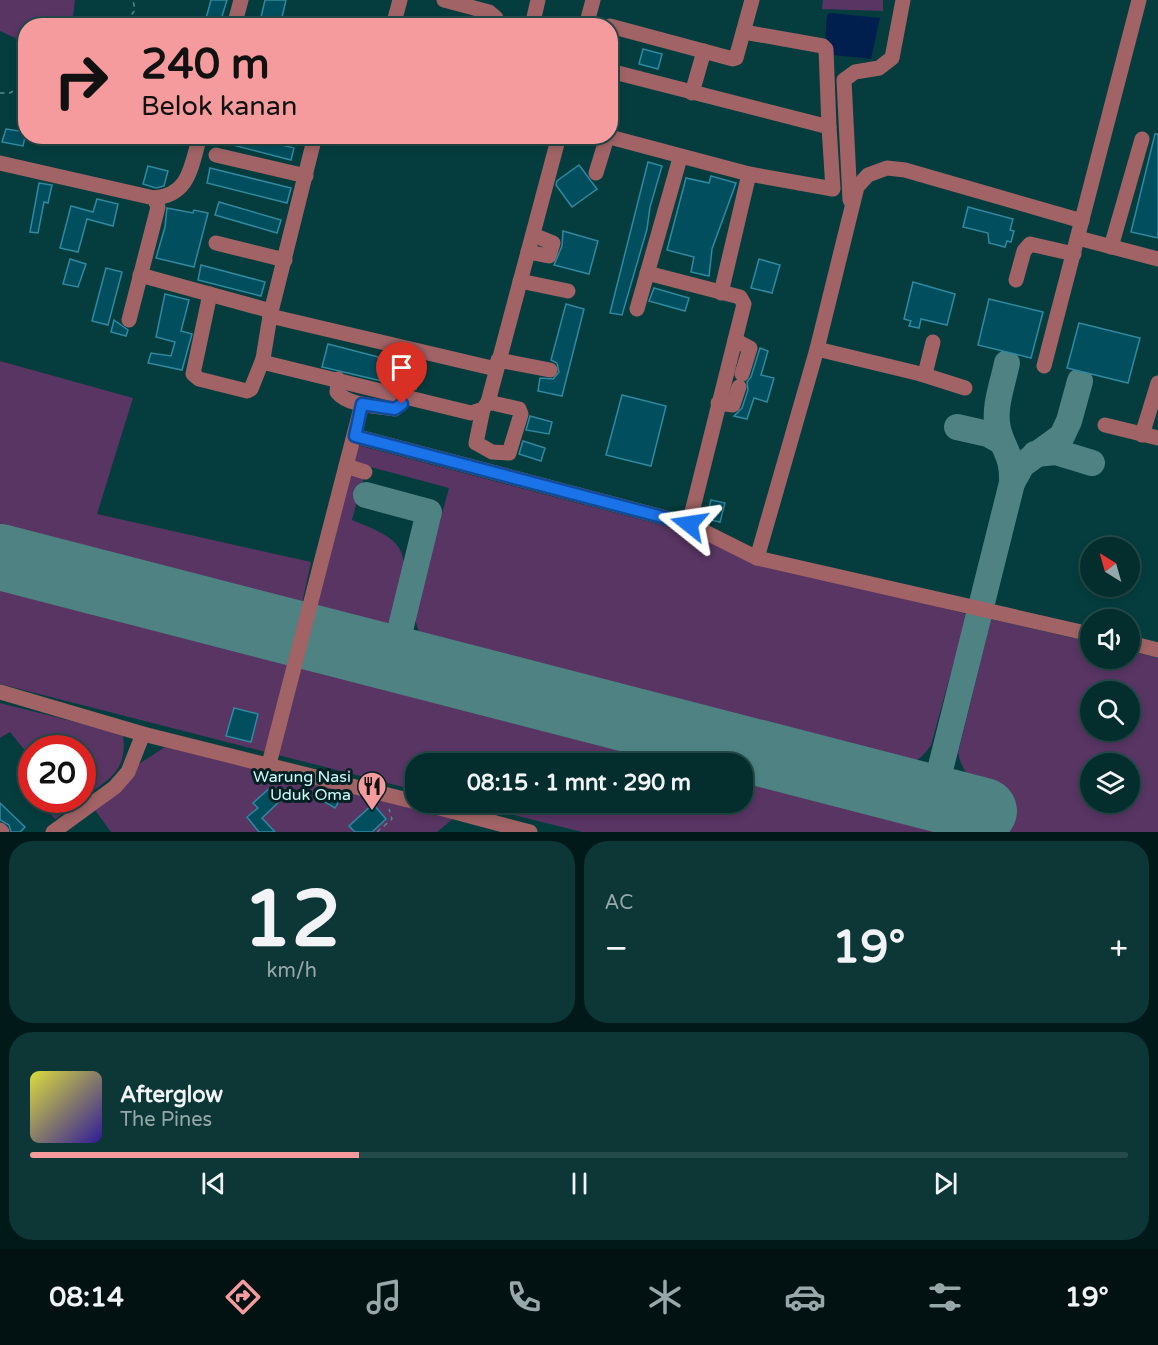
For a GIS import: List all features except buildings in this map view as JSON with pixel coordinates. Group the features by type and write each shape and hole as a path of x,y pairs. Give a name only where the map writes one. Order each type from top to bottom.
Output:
{"street":[{"path":"395,18 400,0"},
{"path":"444,0 489,12 496,18"},
{"path":"534,18 538,0"},
{"path":"588,18 593,0"},
{"path":"850,212 844,80 855,72 879,68 892,58 903,0"},
{"path":"1044,366 1139,0"},
{"path":"618,28 736,58 744,32 747,1"},
{"path":"235,18 236,3"},
{"path":"618,140 748,174 833,189 826,49 823,46 744,32"},
{"path":"692,93 704,51"},
{"path":"618,73 829,127"},
{"path":"1112,247 1142,139"},
{"path":"0,163 154,198 169,197 178,191 187,178 198,144"},
{"path":"210,294 193,374 199,379 247,391 251,389 263,359 270,313 313,144"},
{"path":"263,359 266,363 471,413 485,406 533,235 555,144"},
{"path":"596,173 604,144"},
{"path":"216,155 306,176"},
{"path":"637,309 680,158"},
{"path":"757,558 817,349 857,187 868,175 886,168 905,170 1082,221"},
{"path":"721,292 748,174"},
{"path":"129,320 158,207 154,198"},
{"path":"528,252 549,256 553,243 533,235"},
{"path":"1078,238 1158,260"},
{"path":"216,243 285,260"},
{"path":"1016,280 1024,251 1030,244 1074,254"},
{"path":"647,273 740,297 744,304 689,524"},
{"path":"140,275 270,313 497,365 550,370"},
{"path":"520,281 568,291"},
{"path":"718,404 733,405 750,348 735,340"},
{"path":"921,374 926,370 933,342"},
{"path":"817,349 921,374 965,388"},
{"path":"338,379 337,392 341,397 362,404 395,409 402,404 405,396"},
{"path":"1142,435 1158,383"},
{"path":"269,764 273,727 362,404"},
{"path":"1105,426 1158,438"},
{"path":"355,436 689,524 757,558 1080,632"},
{"path":"346,466 365,471"},
{"path":"1140,646 1158,650"},
{"path":"0,692 144,734 405,799"},
{"path":"53,832 115,787 128,772 144,734"},
{"path":"458,813 530,832"}],"path":[{"path":"129,18 135,10 133,0"},
{"path":"0,93 10,93 18,88"},
{"path":"377,832 392,819 384,794"}],"shaded area":[{"path":"0,0 75,0 72,18 18,18 18,39 0,31"},
{"path":"823,0 883,0 883,11 822,9"},
{"path":"0,361 133,398 97,514 311,562 298,622 0,545"},
{"path":"357,445 692,533 754,559 967,614 931,745 919,759 913,762 901,763 874,759 849,766 434,657 423,645 414,616 449,488 352,462"},
{"path":"347,472 364,476 352,520 390,538 399,548 404,567 402,591 395,615 383,630 361,637 307,624"},
{"path":"0,571 707,753 405,753 405,787 0,684"},
{"path":"991,619 1080,640 1080,669 1140,669 1140,654 1158,658 1158,832 979,832 991,786 973,779 962,766 958,753"},
{"path":"0,703 123,734 123,757 115,773 96,789 96,735 18,735 18,742 10,732 0,738"},
{"path":"165,747 405,806 405,813 434,813 454,818 437,832 111,832 96,811 96,802 128,771"},
{"path":"753,765 843,788 863,804 961,832 582,832 506,813 753,813"},
{"path":"50,813 63,813 55,819"}],"water":[{"path":"830,13 880,18 871,59 834,55 825,46 827,15"}],"taxiway":[{"path":"933,798 1012,483 1010,460 1000,437 997,421 998,404 1007,363"},
{"path":"1012,483 1022,465 1062,436 1069,421 1080,381"},
{"path":"957,427 988,434 1002,442"},
{"path":"1035,454 1056,452 1092,463"},
{"path":"366,495 429,512 393,659"}],"runway":[{"path":"0,557 984,811"}],"place":[{"name":"Warung Nasi Uduk Oma","path":"372,812"}],"route":[{"path":"402,404 395,409 362,404 355,436 689,524"}]}
